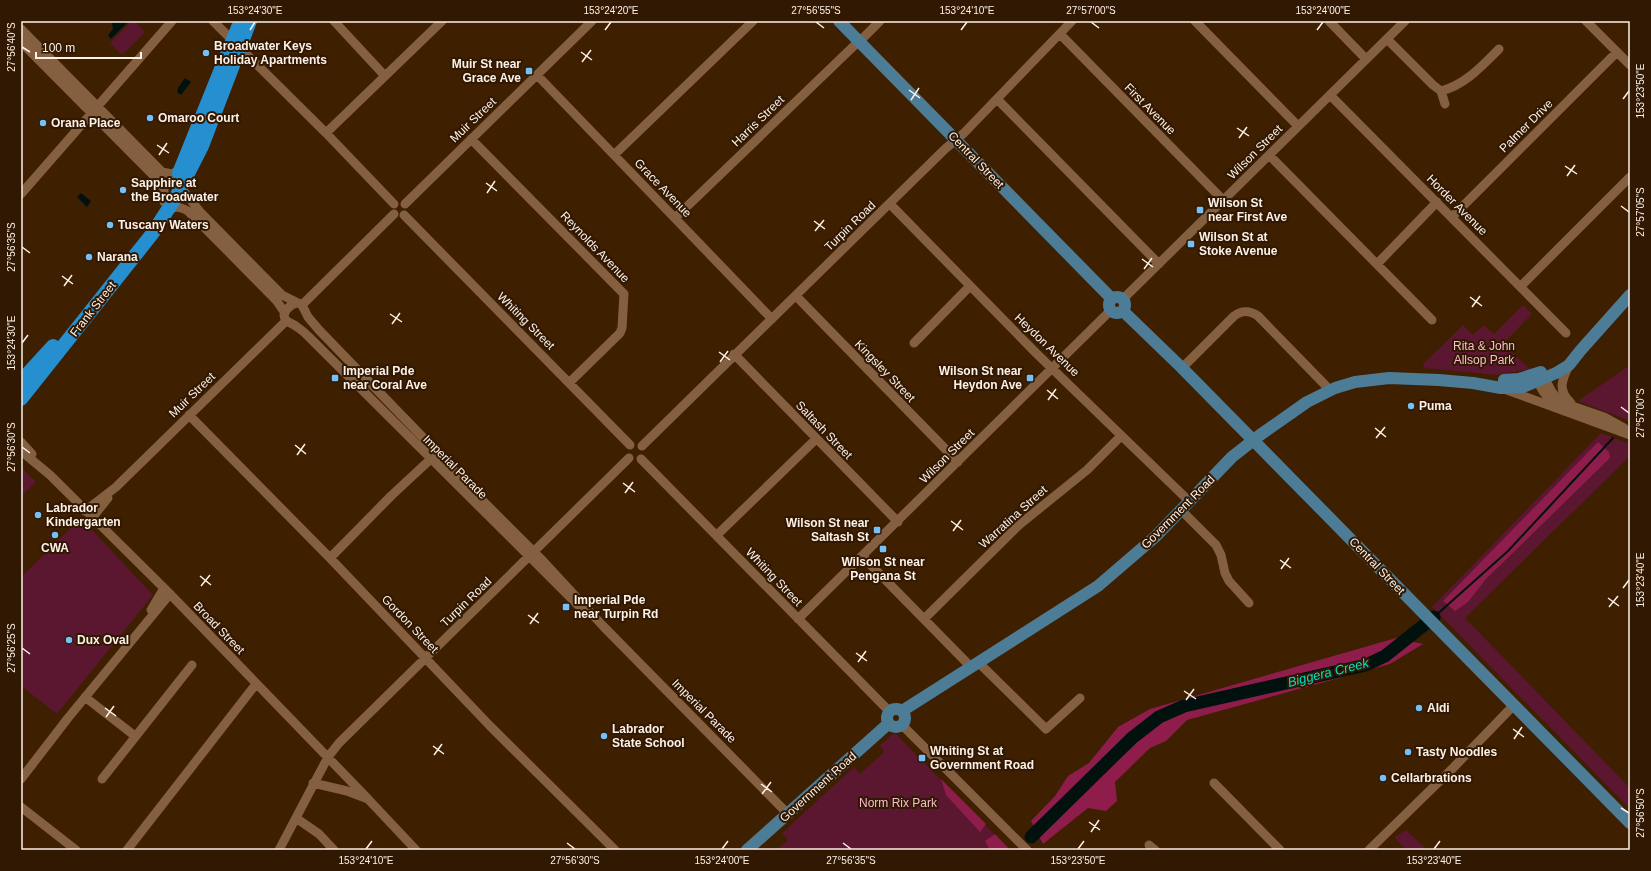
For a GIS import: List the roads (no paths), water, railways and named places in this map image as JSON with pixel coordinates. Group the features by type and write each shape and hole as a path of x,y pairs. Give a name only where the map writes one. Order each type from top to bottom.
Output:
{"highway":[{"name":"Frank Street","path":"21,399 138,252 182,176 202,146 237,45 240,21"},
{"name":"Frank Street","path":"237,45 244,35 250,21"},
{"name":"Frank Street","path":"21,381 67,329 140,236 164,208"}],"main road":[{"name":"Central Street","path":"839,21 1117,305 1182,368 1630,823"},
{"path":"1539,376 1569,365 1580,350 1630,295"},
{"path":"1539,376 1580,350"},
{"name":"Government Road","path":"1473,383 1539,376"},
{"name":"Government Road","path":"902,711 1098,586 1155,537 1232,457 1253,440 1307,402 1330,390 1355,382 1388,378 1409,378 1473,383 1500,388 1523,387 1539,376"},
{"path":"896,708 902,711 905,716 902,725 894,727 888,724 886,717 889,711 896,708"},
{"name":"Government Road","path":"747,850 888,724"}],"street":[{"path":"21,194 172,21"},
{"path":"213,21 326,133 394,204"},
{"path":"334,21 385,76"},
{"path":"326,133 442,21"},
{"name":"Muir Street","path":"405,204 592,21"},
{"path":"614,155 753,21"},
{"name":"Harris Street","path":"675,218 880,21"},
{"name":"Turpin Road","path":"642,446 734,354 796,296 956,140 1072,21"},
{"path":"1195,21 1298,126"},
{"path":"1329,21 1366,59"},
{"name":"Wilson Street","path":"798,618 898,522 1405,21"},
{"path":"1586,21 1630,65"},
{"path":"21,29 162,172 182,176"},
{"name":"First Avenue","path":"1060,34 1223,200"},
{"path":"1387,39 1441,91 1445,104"},
{"path":"21,42 159,181 164,189 164,208"},
{"path":"1441,91 1452,87 1474,74 1499,49"},
{"name":"Palmer Drive","path":"1452,217 1617,52"},
{"name":"Grace Avenue","path":"537,75 772,319"},
{"name":"Horder Avenue","path":"1330,95 1566,333"},
{"path":"997,99 1159,264"},
{"name":"Reynolds Avenue","path":"471,139 624,294 620,333 569,383"},
{"path":"1269,155 1432,320"},
{"name":"Imperial Parade","path":"182,176 182,189 276,300 288,319 310,338 388,417 469,487 532,555 594,614 603,626 788,814"},
{"path":"1521,286 1630,177"},
{"path":"400,201 405,204 407,210 404,215 398,216 394,214 392,208 394,204 400,201"},
{"path":"1377,264 1437,202"},
{"name":"Heydon Avenue","path":"890,204 1121,436 1185,506 1216,546 1221,555 1225,573 1229,580 1249,603"},
{"name":"Imperial Parade","path":"164,208 181,207 188,211 282,295 301,306 319,330 396,409 434,456"},
{"path":"301,306 291,305 288,319 299,319 301,306 394,214"},
{"name":"Whiting Street","path":"404,215 630,445"},
{"path":"914,343 970,286"},
{"name":"Kingsley Street","path":"796,296 958,462"},
{"path":"1182,368 1234,316 1241,312 1248,311 1258,316 1330,390"},
{"name":"Muir Street","path":"89,514 288,319"},
{"name":"Saltash Street","path":"734,354 898,522"},
{"name":"Government Road","path":"1569,365 1563,378 1562,387 1564,397 1577,411"},
{"name":"Government Road","path":"1539,376 1558,399 1577,411 1630,435"},
{"name":"Government Road","path":"1500,388 1577,411 1604,417 1630,430"},
{"path":"388,417 396,409"},
{"name":"Gordon Street","path":"189,415 330,558 490,726 614,850"},
{"name":"Warratina Street","path":"924,619 1019,525 1087,470 1121,436"},
{"path":"717,535 816,438"},
{"name":"Broad Street","path":"21,442 50,476"},
{"path":"636,443 642,446 645,453 641,459 635,461 629,458 627,450 630,445 636,443"},
{"name":"Broad Street","path":"21,451 50,476 167,591 416,850"},
{"path":"330,558 434,456"},
{"name":"Turpin Road","path":"279,850 328,757 350,732 532,555 629,458"},
{"name":"Whiting Street","path":"641,459 889,711"},
{"path":"862,556 924,619 1046,729 1080,698"},
{"path":"21,779 139,630 167,591"},
{"path":"102,779 192,664"},
{"path":"127,850 256,684"},
{"path":"85,697 135,736"},
{"path":"1369,850 1454,767 1514,705"},
{"path":"902,725 1027,850"},
{"name":"Broad Street","path":"313,783 347,791 368,799"},
{"path":"1214,783 1280,850"},
{"path":"21,807 76,850"},
{"path":"296,818 319,834 334,850"}],"waterway":[{"name":"Biggera Creek","path":"1434,617 1508,551 1613,438"},
{"name":"Biggera Creek","path":"1031,837 1132,738 1159,717 1184,706 1366,665 1385,656 1434,617"}],"place":[{"name":"Broadwater Keys Holiday Apartments","path":"206,53"},
{"name":"Muir St near Grace Ave","path":"529,71"},
{"name":"Omaroo Court","path":"150,118"},
{"name":"Orana Place","path":"43,123"},
{"name":"Sapphire at the Broadwater","path":"123,190"},
{"name":"Wilson St near First Ave","path":"1200,210"},
{"name":"Tuscany Waters","path":"110,225"},
{"name":"Wilson St at Stoke Avenue","path":"1191,244"},
{"name":"Narana","path":"89,257"},
{"name":"Imperial Pde near Coral Ave","path":"335,378"},
{"name":"Wilson St near Heydon Ave","path":"1030,378"},
{"name":"Puma","path":"1411,406"},
{"name":"Labrador Kindergarten","path":"38,515"},
{"name":"Wilson St near Saltash St","path":"877,530"},
{"name":"CWA","path":"55,535"},
{"name":"Wilson St near Pengana St","path":"883,549"},
{"name":"Imperial Pde near Turpin Rd","path":"566,607"},
{"name":"Dux Oval","path":"69,640"},
{"name":"Aldi","path":"1419,708"},
{"name":"Labrador State School","path":"604,736"},
{"name":"Tasty Noodles","path":"1408,752"},
{"name":"Whiting St at Government Road","path":"922,758"},
{"name":"Cellarbrations","path":"1383,778"}],"park label":[{"name":"Rita & John Allsop Park","path":"1484,353"},
{"name":"Norm Rix Park","path":"898,803"}]}
